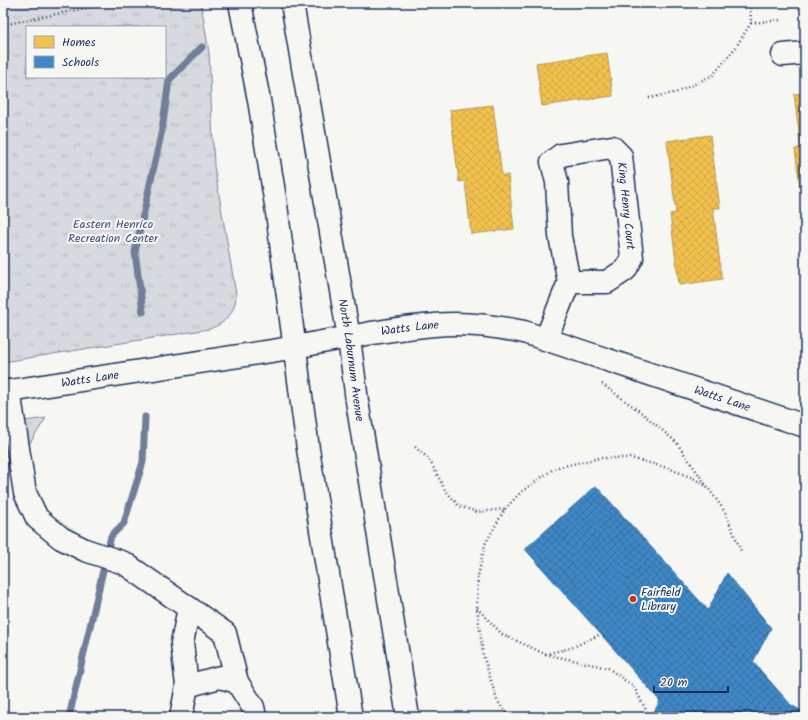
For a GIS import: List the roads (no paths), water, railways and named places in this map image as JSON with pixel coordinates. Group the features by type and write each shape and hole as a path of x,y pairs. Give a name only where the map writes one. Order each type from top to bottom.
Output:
{"main road":[{"path":"240,3 259,100 276,204 308,449 351,717"},
{"name":"North Laburnum Avenue","path":"292,3 349,338 357,401 408,717"},
{"path":"783,55 805,53"},
{"name":"King Henry Court","path":"612,148 621,156 632,258 625,270 606,282 569,282 560,236 557,182 552,162 561,155 612,148"},
{"path":"546,339 569,282"},
{"name":"Watts Lane","path":"6,392 294,347 402,328 435,324 462,325 501,327 524,332 805,426"},
{"path":"6,392 25,492 38,518 61,538 85,550 124,563 225,633 237,682 253,707 254,717"},
{"path":"181,717 187,686 182,643 190,608"},
{"path":"187,686 220,677 237,682"}],"waterway":[{"path":"143,312 135,252 162,130 169,80 202,47"},
{"path":"69,717 111,536 124,523 143,462 145,417"}],"place":[{"name":"Fairfield Library","path":"633,599"}],"park label":[{"name":"Eastern Henrico Recreation Center","path":"113,231"}]}
